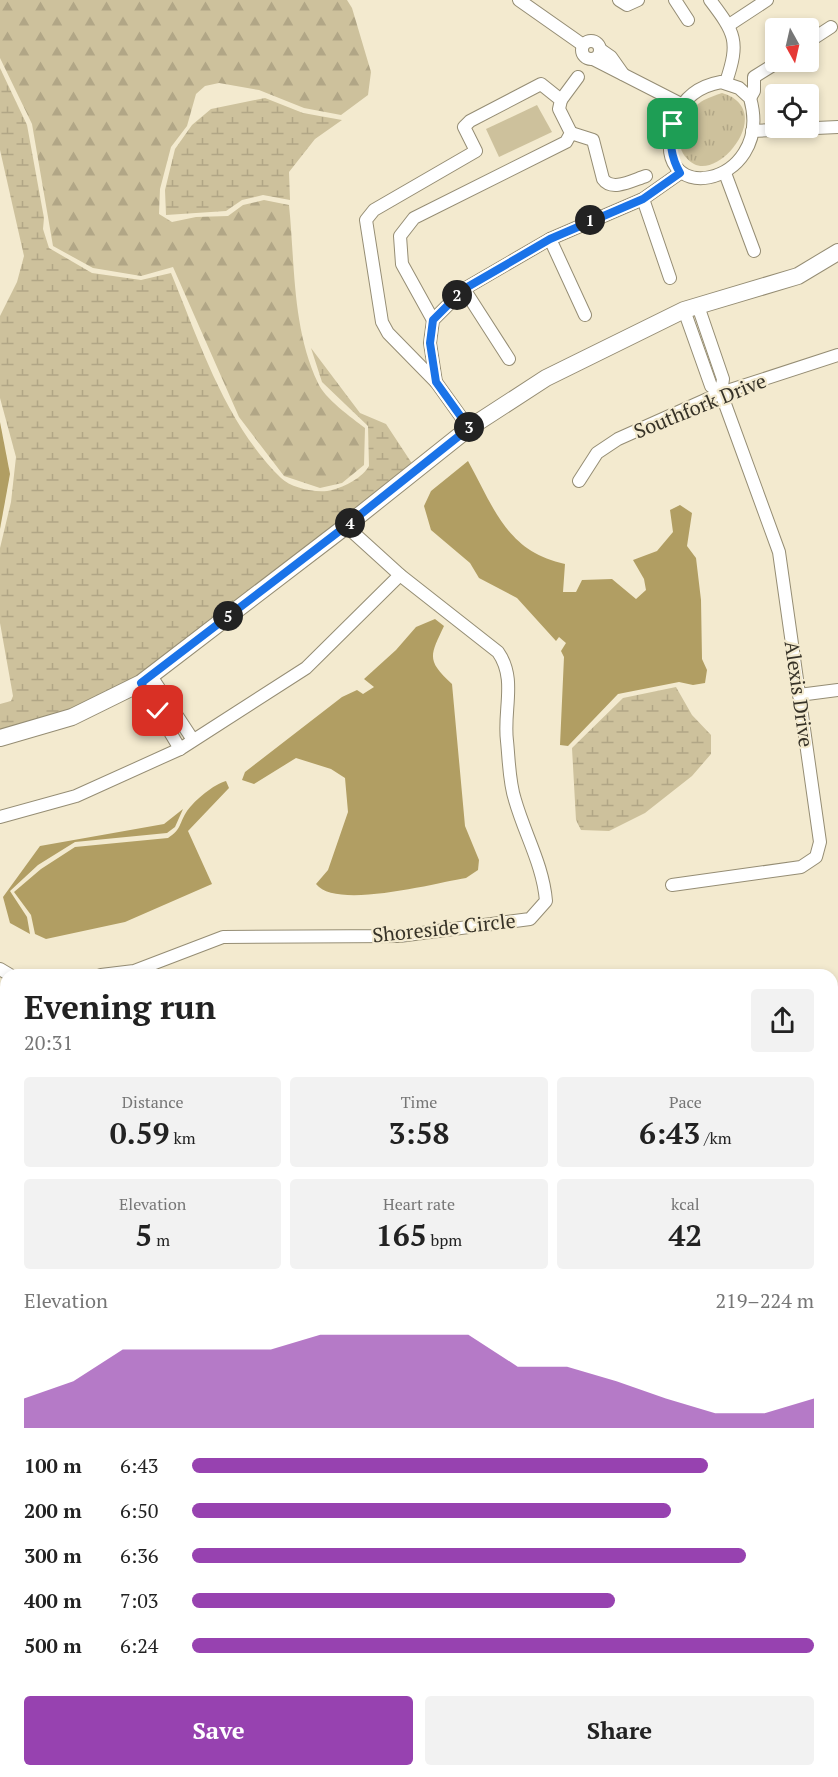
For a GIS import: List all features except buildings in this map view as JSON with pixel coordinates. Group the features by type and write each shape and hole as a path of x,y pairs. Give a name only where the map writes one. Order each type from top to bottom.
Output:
{"street":[{"path":"519,0 583,45 587,40 594,40 597,54 611,57 624,75 681,104"},
{"path":"619,0 627,5 638,0"},
{"path":"675,0 688,20"},
{"path":"710,0 729,25 735,54 726,82"},
{"path":"729,25 767,0"},
{"path":"819,35 831,27"},
{"path":"750,98 726,82 714,83 696,90 681,104 670,138 673,159 680,173 705,180 725,173 737,163 753,131 750,98 754,91 754,78 765,71"},
{"path":"569,137 559,109 561,100 578,77"},
{"path":"469,428 437,383 388,333 382,322 366,220 374,210 476,151 464,127 470,121 541,84 561,100"},
{"path":"753,131 838,128"},
{"path":"437,383 430,343 433,320 402,264 400,236 414,218 569,137 593,140 603,179 607,184 613,186 646,176"},
{"path":"433,320 464,289 550,239 643,199 680,173"},
{"path":"725,173 754,251"},
{"path":"643,199 670,278"},
{"path":"550,239 585,315"},
{"path":"0,738 72,717 146,680 469,428 546,378 691,308 798,276 838,252"},
{"path":"464,289 509,359"},
{"name":"Alexis Drive","path":"672,885 801,867 816,857 819,842 778,552 721,393 711,386 691,308"},
{"name":"Southfork Drive","path":"579,481 597,453 618,440 721,393 838,355"},
{"name":"Shoreside Circle","path":"137,969 223,937 399,936 530,919 546,901 544,877 514,798 505,726 509,678 507,665 498,652 400,575 346,526"},
{"path":"0,817 76,796 180,749 306,668 400,575"},
{"path":"146,680 193,740"},
{"path":"146,680 180,749"},
{"path":"800,695 838,690"}],"green space":[{"path":"0,0 347,0 352,8 371,72 368,95 341,115 304,108 259,90 219,83 205,86 196,94 187,126 171,147 160,189 159,214 172,222 196,217 228,216 243,205 264,200 289,205 299,318 310,362 318,383 326,395 365,428 364,465 342,483 320,488 284,476 239,417 173,267 141,276 93,268 53,246 32,124 0,58"},
{"path":"0,68 27,125 44,218 43,229 49,248 92,273 141,280 171,273 204,354 229,407 261,456 285,482 312,491 337,489 363,474 369,466 368,426 322,382 311,348 360,413 386,424 413,465 139,678 70,711 0,731 0,704 11,701 13,696 0,623 0,548 11,502 16,457 0,398 0,316 17,282 24,256 0,150"},
{"path":"722,93 737,101 744,113 744,126 729,152 705,166 694,164 681,149 679,140 684,122 696,106"},
{"path":"265,98 303,113 342,120 315,139 289,172 290,200 263,195 242,200 226,211 166,215 165,190 175,149 192,125 211,109"},
{"path":"537,105 552,132 499,157 486,129"},
{"path":"676,687 692,715 711,735 711,754 692,776 645,813 609,831 581,830 576,820 572,748 623,698"}],"shaded area":[{"path":"0,422 10,474 0,529"},
{"path":"468,461 504,526 516,539 545,558 565,564 563,592 576,592 582,580 612,579 636,599 646,590 644,579 633,560 657,551 673,532 670,510 680,505 692,513 687,546 696,558 701,600 702,659 707,670 705,683 693,685 679,682 618,694 568,746 560,745 564,657 561,651 566,643 559,637 556,641 517,598 479,578 470,563 431,530 424,506 431,491"},
{"path":"435,619 444,626 434,651 434,663 452,684 465,826 479,860 478,870 466,878 387,893 344,895 327,891 316,884 328,870 348,812 345,778 331,769 296,758 254,784 242,780 245,772 342,697 357,690 363,694 374,687 364,679 396,650 416,627"},
{"path":"226,781 229,788 188,831 212,884 125,922 46,939 35,934 31,915 14,892 41,869 75,847 168,838 178,829 187,811 195,802 210,789"},
{"path":"183,809 175,827 167,833 75,842 38,865 10,891 27,917 30,934 10,923 3,897 40,846 164,824"}],"route":[{"path":"158,711 141,683 346,526 469,428 436,382 432,361 430,343 433,320 446,305 464,289 550,239 643,199 680,173 673,159 670,138 673,124"}]}
